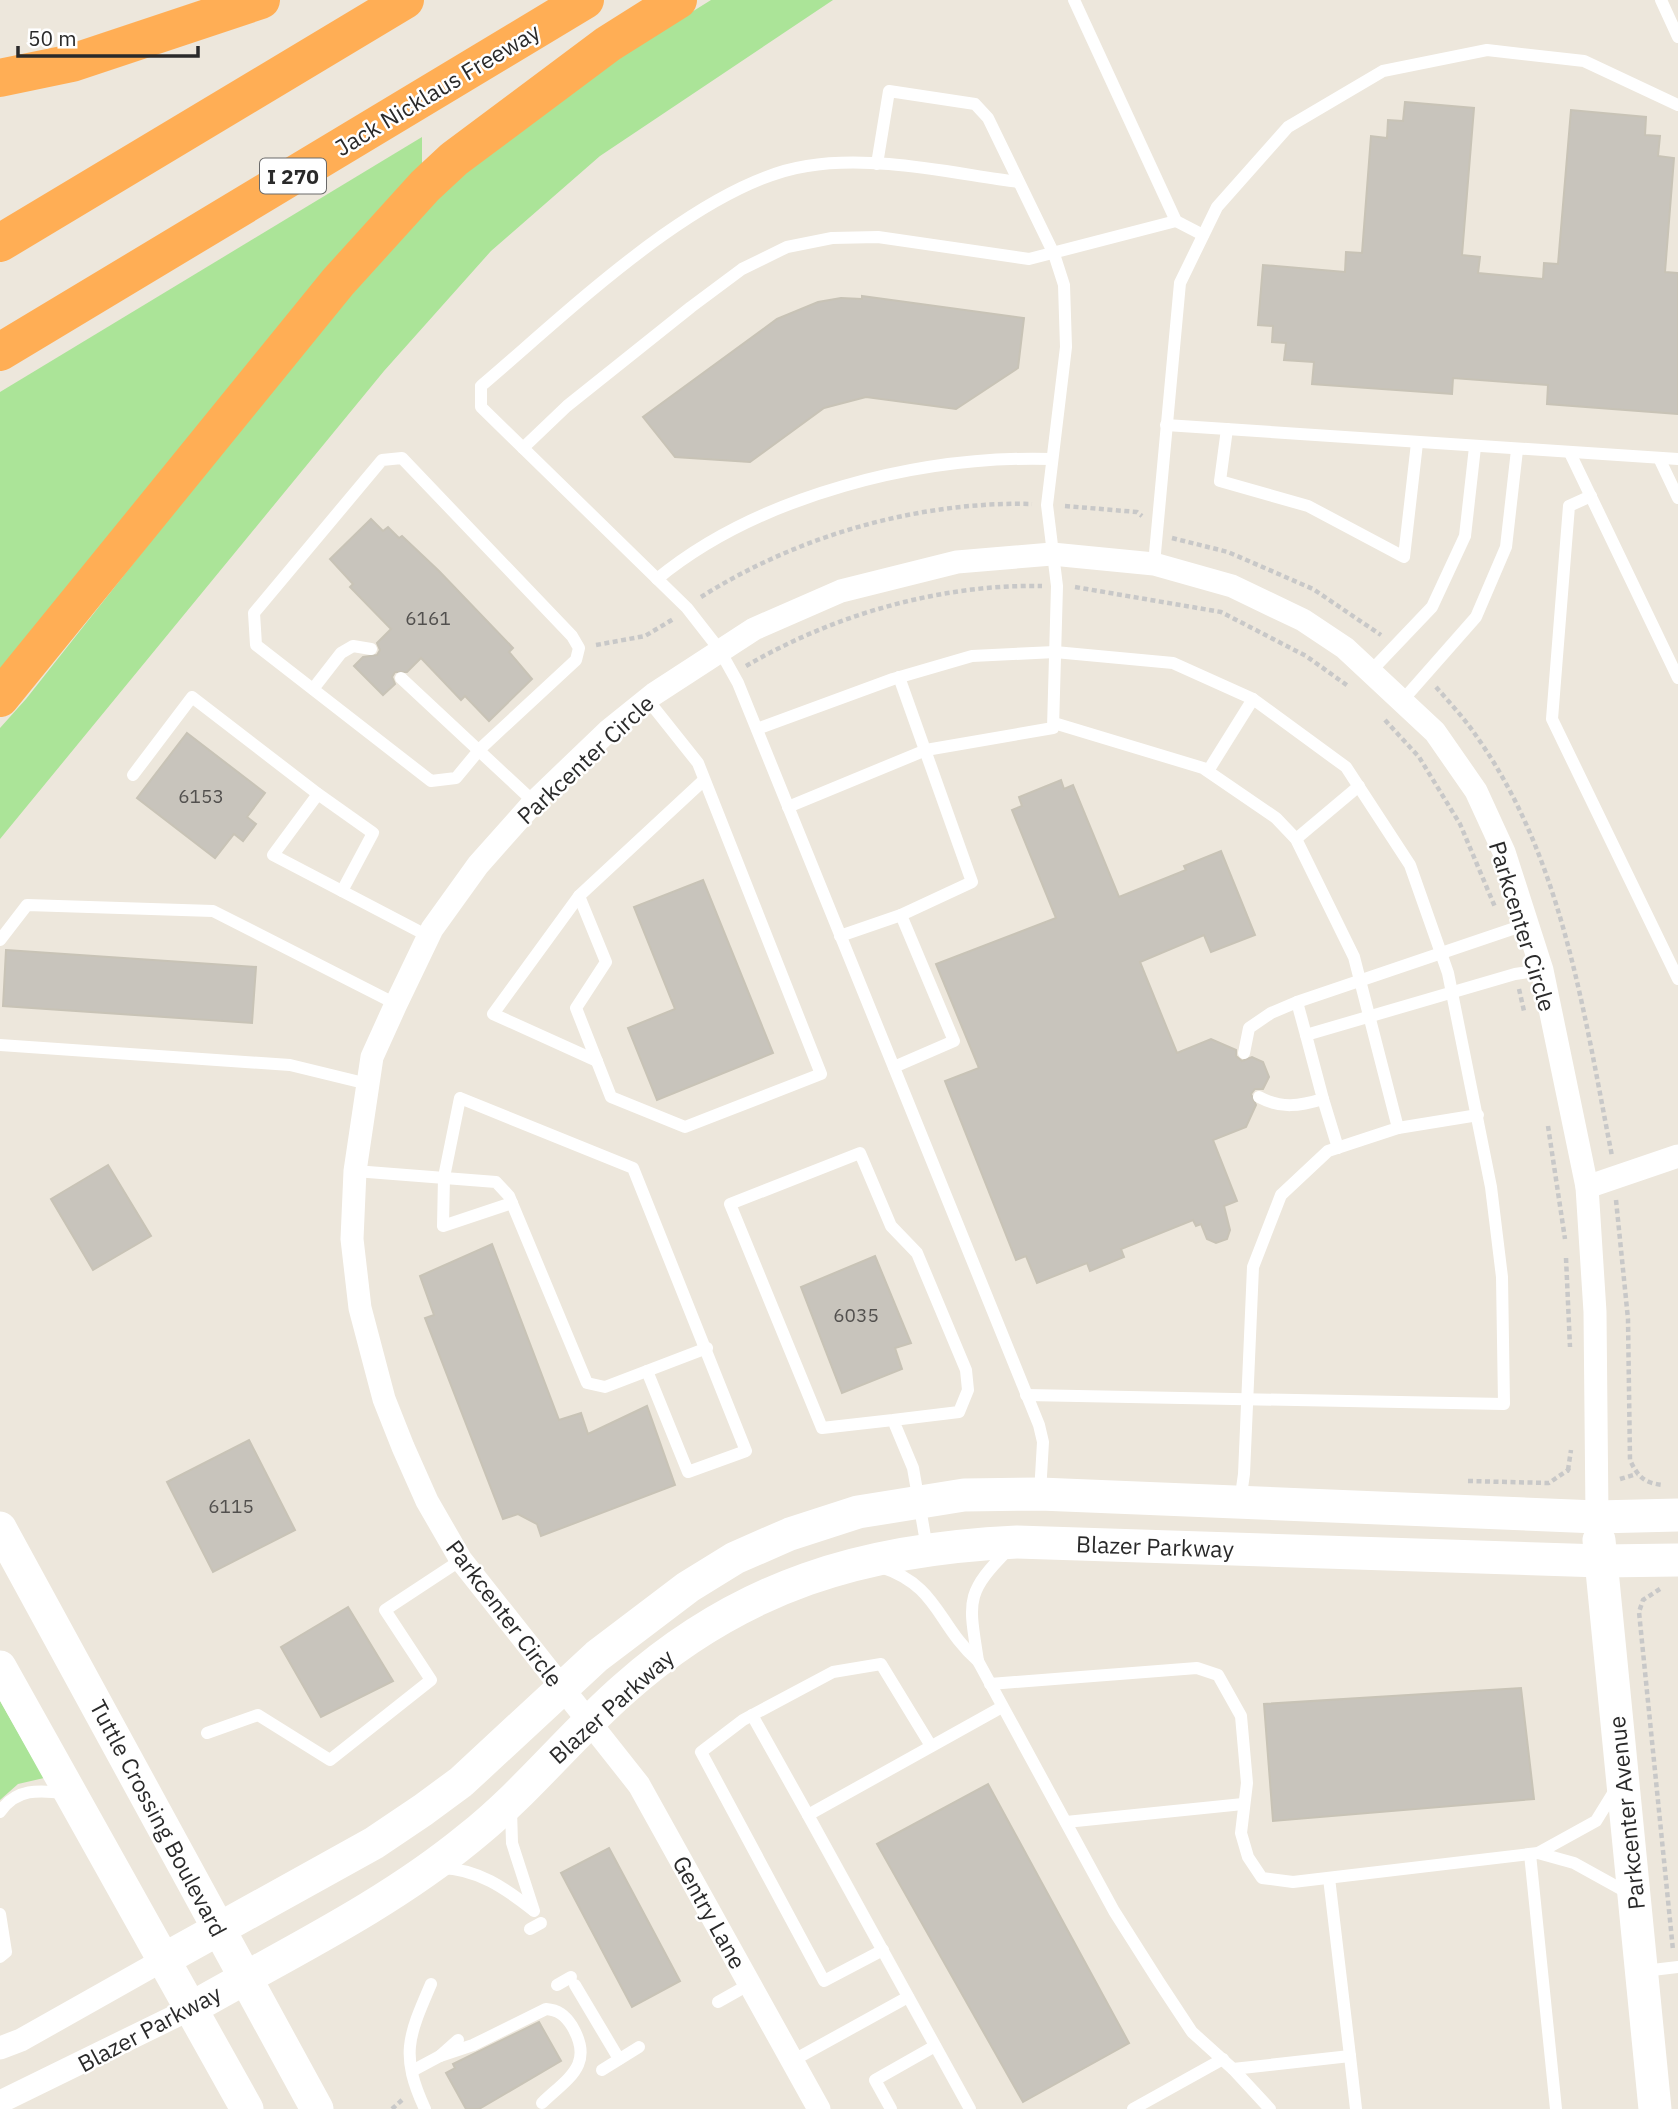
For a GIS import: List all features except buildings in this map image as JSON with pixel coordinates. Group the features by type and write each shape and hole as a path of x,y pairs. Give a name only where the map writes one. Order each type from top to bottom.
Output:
{"highway":[{"path":"0,78 72,64 261,0"},
{"path":"0,243 405,0"},
{"name":"Jack Nicklaus Freeway","path":"0,352 585,0"},
{"path":"0,698 338,282 425,186 454,159 608,44 678,0"}],"street":[{"name":"Parkcenter Circle","path":"589,1722 461,1560 427,1501 403,1447 375,1365 360,1308 352,1239 355,1171 372,1058 428,936 478,865 534,802 608,731 647,699 719,649 799,607 853,587 957,562 1052,554 1154,564 1232,586 1303,620 1345,648 1435,732 1475,791 1504,852 1542,970 1587,1187 1595,1312 1597,1517"},
{"path":"1587,1187 1678,1156"},
{"name":"Blazer Parkway","path":"0,2048 21,2040 374,1843 461,1782 597,1656 688,1587 752,1549 858,1512 964,1495 1041,1494 1597,1517 1678,1515"},
{"name":"Parkcenter Avenue","path":"1597,1517 1655,2109"},
{"name":"Tuttle Crossing Boulevard","path":"0,1528 317,2109"},
{"name":"Blazer Parkway","path":"0,2102 190,2009 369,1908 470,1838 589,1722 666,1654 709,1624 776,1590 861,1561 927,1548 1017,1542 1601,1561 1678,1560"},
{"path":"0,1667 247,2109"},
{"name":"Gentry Lane","path":"589,1722 639,1785 819,2109"}],"lane":[{"path":"1074,0 1176,221 1203,235"},
{"path":"1661,0 1678,37"},
{"path":"1154,564 1180,282 1217,206 1289,127 1383,71 1487,50 1584,61 1678,105"},
{"path":"788,807 926,750 1053,728 1054,723 1057,586 1047,505 1066,347 1064,285 1054,254 988,118 975,104 889,91 877,164"},
{"path":"1018,182 877,164 808,166 765,176 717,200 655,242 592,293 481,386 481,407 687,608 719,649 738,682 1027,1395 1043,1442 1041,1494"},
{"path":"523,448 567,406 691,307 742,269 787,247 832,238 878,237 1030,259 1176,221"},
{"path":"1167,425 1678,459"},
{"path":"1227,429 1220,481 1308,506 1404,557 1417,443"},
{"path":"1371,671 1432,607 1465,536 1475,447"},
{"path":"1402,701 1476,617 1506,547 1517,450"},
{"path":"1570,453 1678,678"},
{"path":"402,458 572,636 579,648 576,660 480,749 456,778 431,781 256,645 254,613 382,460 402,458"},
{"path":"657,579 686,555 728,530 782,507 836,489 911,471 957,464 1019,458 1052,459"},
{"path":"1659,458 1678,498"},
{"path":"1591,496 1569,506 1552,719 1678,979"},
{"path":"313,689 341,653 353,646 371,649"},
{"path":"757,729 899,677 972,656 1055,652 1173,663 1253,699 1346,767 1410,865 1452,991 1478,1115 1502,1277 1504,1404 1027,1395"},
{"path":"840,936 901,915 972,882 899,677"},
{"path":"401,678 534,802"},
{"path":"133,775 192,696 373,833 341,891"},
{"path":"579,896 606,962 576,1008 611,1097 685,1127 821,1074 698,763 647,699"},
{"path":"1208,771 1253,699"},
{"path":"1054,723 1208,771 1276,818 1296,839 1354,957 1398,1128"},
{"path":"597,1061 493,1014 579,896 704,780"},
{"path":"1296,839 1359,786"},
{"path":"318,794 272,855 428,936"},
{"path":"0,940 27,905 213,911 396,1004"},
{"path":"894,1068 954,1041 901,915"},
{"path":"1244,1053 1249,1028 1271,1013 1359,979 1527,924"},
{"path":"1306,1035 1452,991 1515,974 1542,970"},
{"path":"1297,1002 1338,1147"},
{"path":"0,1045 290,1065 368,1084"},
{"path":"1259,1097 1273,1105 1300,1106 1323,1098"},
{"path":"512,1203 443,1226 444,1177 460,1098 633,1168 746,1451 688,1472 647,1371"},
{"path":"1240,1503 1248,1400 1253,1267 1281,1195 1328,1150 1398,1128 1478,1115"},
{"path":"860,1153 891,1226 917,1253 966,1370 968,1390 959,1412 893,1420 822,1427 730,1204 860,1153"},
{"path":"355,1171 496,1182 512,1203 587,1382 605,1387 707,1348"},
{"path":"893,1420 913,1468 921,1500 927,1548"},
{"path":"1017,1542 985,1573 976,1587 970,1622 978,1661 1114,1911 1192,2032 1223,2059 1270,2109"},
{"path":"207,1733 258,1714 330,1760 431,1680 385,1610 461,1560"},
{"path":"861,1561 915,1581 939,1609 959,1644 978,1661"},
{"path":"883,1950 824,1981 701,1752 752,1715 833,1672 881,1664 931,1746"},
{"path":"990,1684 1197,1668 1218,1675 1241,1716 1247,1783 1241,1833 1248,1857 1262,1878 1293,1882 1534,1854 1574,1863 1634,1896"},
{"path":"808,1815 1002,1707"},
{"path":"752,1715 970,2109"},
{"path":"1534,1854 1596,1821 1622,1777"},
{"path":"0,1812 6,1802 21,1793 40,1790 70,1793"},
{"path":"430,1867 473,1872 508,1891 534,1911 512,1843 510,1817 513,1798"},
{"path":"1066,1822 1243,1804"},
{"path":"1534,1854 1556,2109"},
{"path":"1329,1878 1356,2109"},
{"path":"0,1914 6,1952 0,1957"},
{"path":"1641,1971 1676,1967"},
{"path":"557,1985 573,1981 619,2059"},
{"path":"425,2109 408,2053 412,2028 430,1984"},
{"path":"718,2002 750,1984"},
{"path":"792,2061 908,1997"},
{"path":"412,2071 546,2009 557,2010 570,2023 582,2052 577,2070 542,2103"},
{"path":"440,2056 458,2040"},
{"path":"891,2109 875,2080 935,2046"},
{"path":"602,2070 639,2047"},
{"path":"1233,2069 1350,2056"},
{"path":"1133,2109 1223,2059"}],"path":[{"path":"1637,1474 1647,1483"},
{"path":"1651,1594 1643,1600 1639,1612 1676,1967"}],"green space":[{"path":"711,0 833,0 600,156 491,251 384,371 0,839 0,728 26,699 364,272 473,161 634,48"},
{"path":"422,137 422,173 0,670 0,392"},
{"path":"0,1701 44,1778 18,1784 0,1800"}]}
